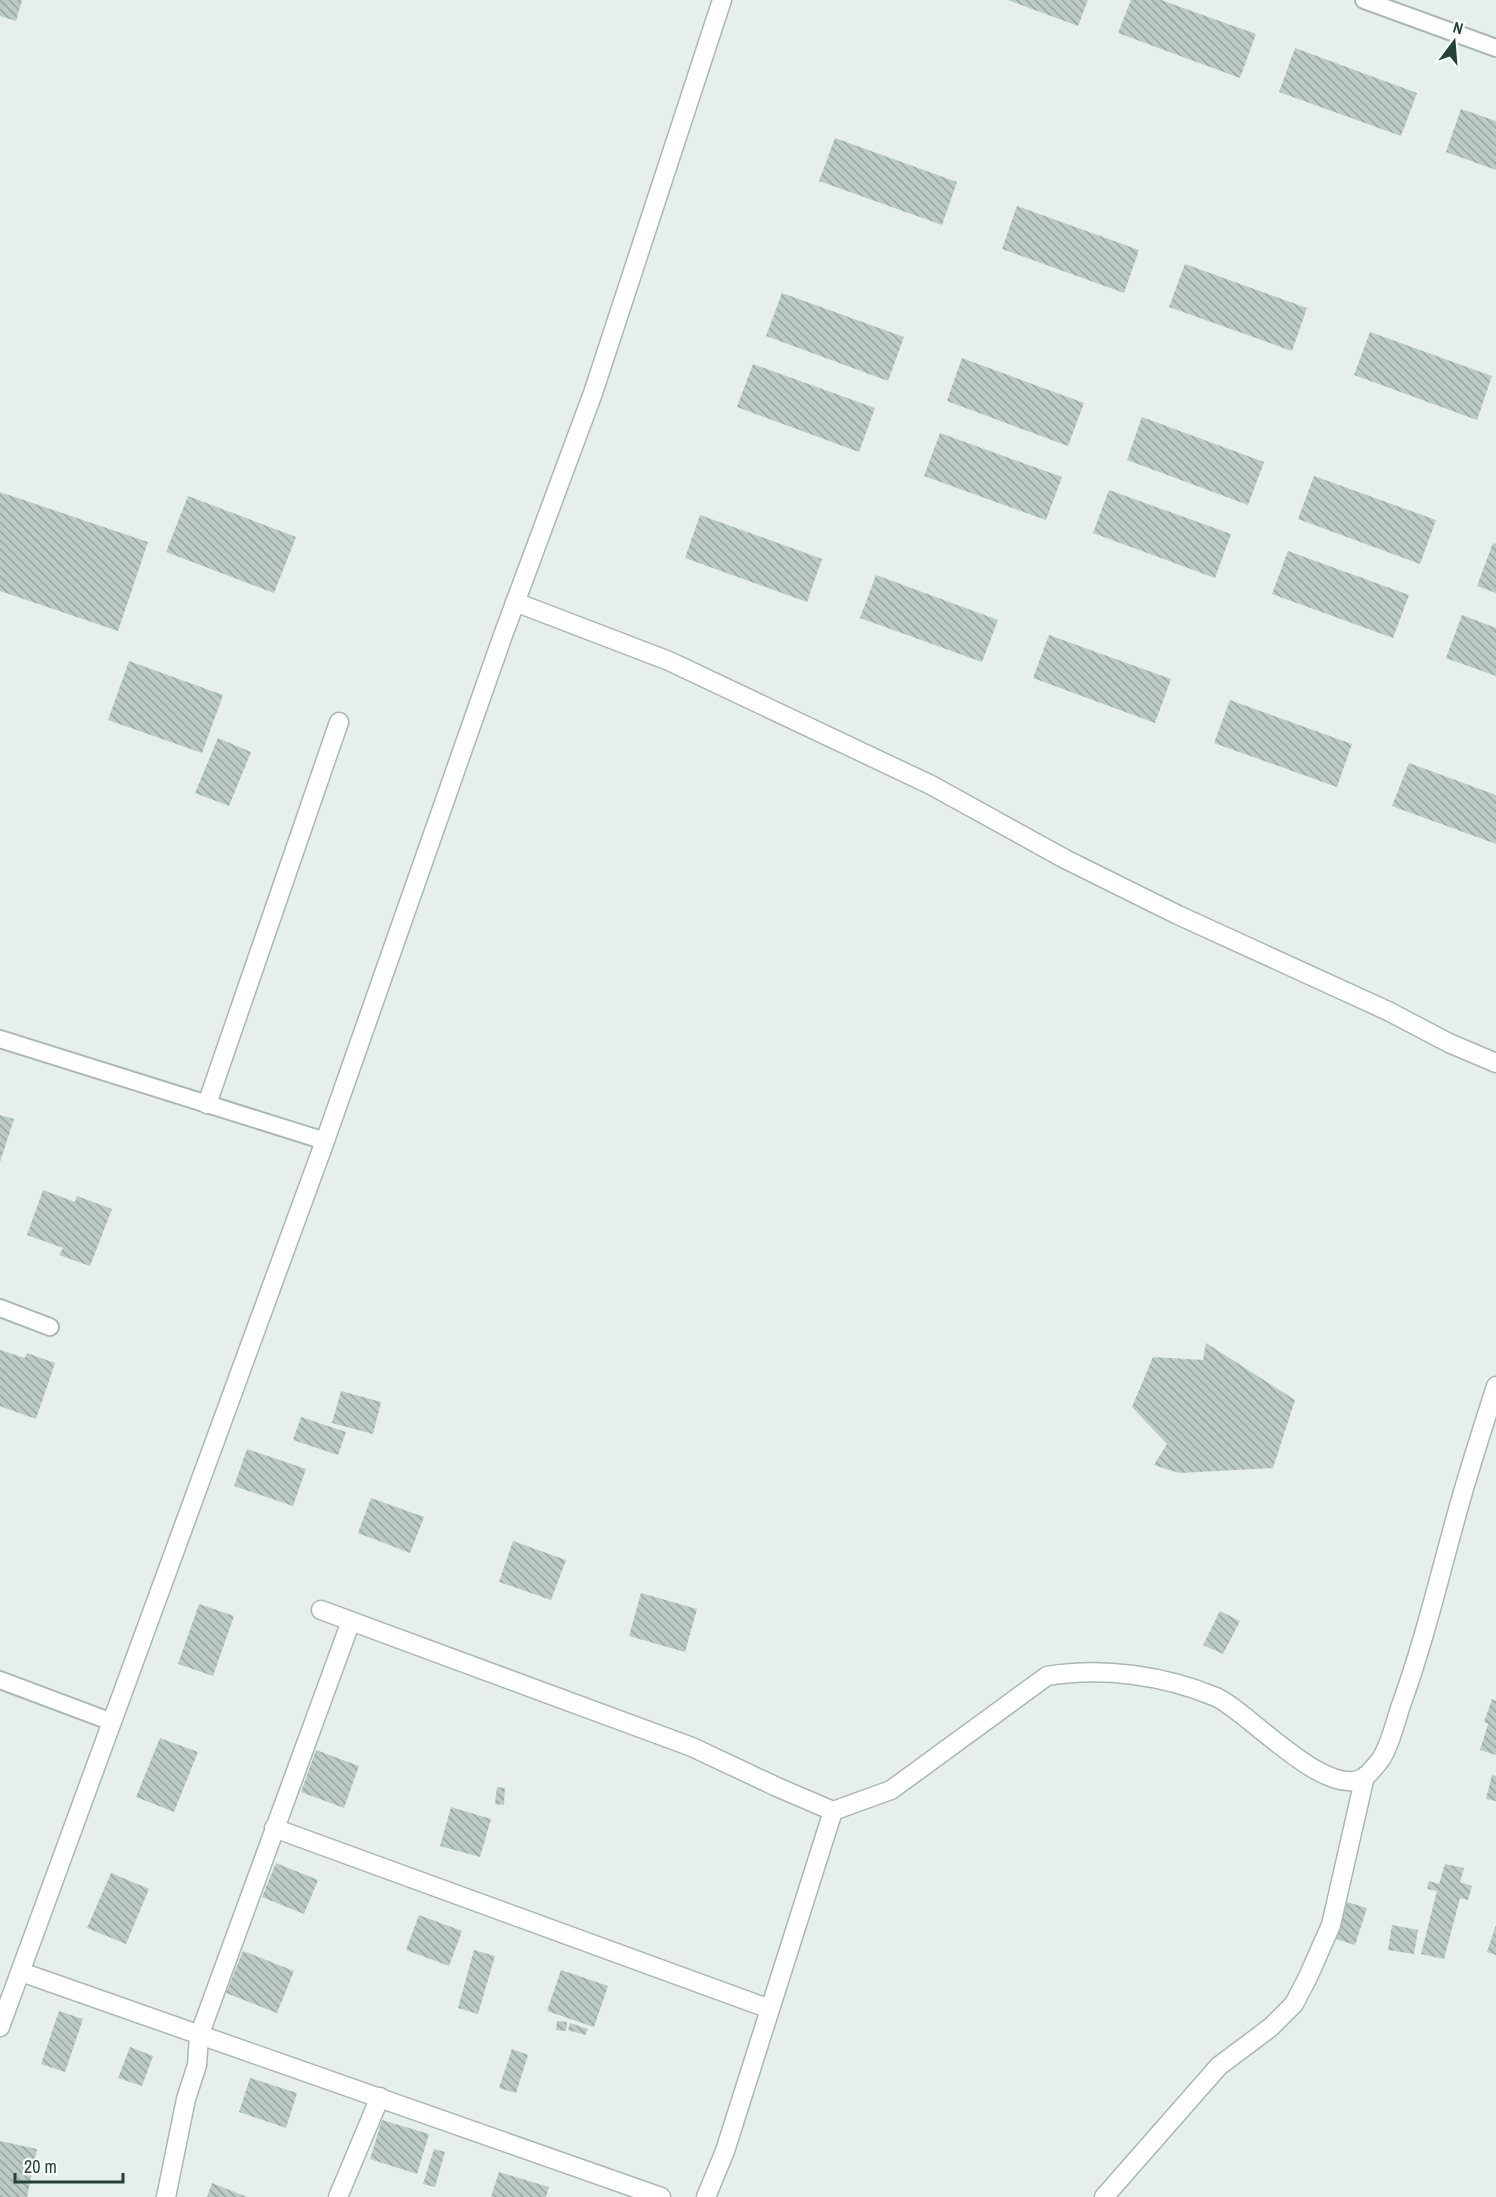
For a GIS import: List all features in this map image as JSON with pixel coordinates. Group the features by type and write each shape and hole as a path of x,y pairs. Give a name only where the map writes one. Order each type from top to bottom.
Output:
{"street":[{"path":"0,2027 325,1142 515,602 592,393 722,0"},
{"path":"515,602 690,671 931,785 1065,859 1178,915 1496,1063"},
{"path":"207,1104 339,722"},
{"path":"321,1610 692,1747 777,1787 833,1810 891,1790 1047,1676 1073,1672 1118,1672 1162,1681 1218,1698 1303,1762 1340,1780 1353,1781 1365,1776 1382,1758 1409,1685 1469,1471 1496,1386"},
{"path":"166,2197 186,2099 197,2065 200,2036 351,1621"},
{"path":"1104,2197 1220,2066 1271,2027 1294,2004 1331,1925 1365,1776"},
{"path":"706,2197 725,2151 833,1810"},
{"path":"274,1828 770,2009"},
{"path":"21,1972 662,2197"},
{"path":"339,2197 380,2097"}],"lane":[{"path":"1364,0 1496,48"},
{"path":"0,1039 325,1142"},
{"path":"0,1308 50,1327"},
{"path":"0,1680 112,1722"}],"building":[{"path":"0,0 22,0 16,21 0,16"},
{"path":"1008,0 1088,0 1078,26"},
{"path":"1131,0 1161,0 1256,34 1240,78 1118,33"},
{"path":"1295,48 1417,93 1401,136 1279,92"},
{"path":"1461,109 1496,121 1496,170 1446,152"},
{"path":"835,138 957,182 942,225 819,181"},
{"path":"1017,206 1139,250 1124,293 1002,249"},
{"path":"1185,264 1307,308 1292,351 1169,307"},
{"path":"782,293 904,337 888,381 766,336"},
{"path":"1370,332 1492,376 1477,420 1354,375"},
{"path":"962,358 1084,403 1068,446 947,401"},
{"path":"753,364 875,408 859,452 737,407"},
{"path":"1142,417 1264,462 1248,505 1127,460"},
{"path":"940,433 1062,477 1046,520 924,476"},
{"path":"1314,476 1436,520 1420,564 1298,519"},
{"path":"1109,490 1231,534 1215,578 1093,533"},
{"path":"0,492 148,542 118,631 0,591"},
{"path":"188,496 296,537 274,593 166,552"},
{"path":"700,515 822,559 807,602 685,558"},
{"path":"1493,543 1496,544 1496,593 1477,586"},
{"path":"1288,551 1409,595 1393,638 1272,594"},
{"path":"876,575 998,620 982,662 860,618"},
{"path":"1462,615 1496,628 1496,676 1446,658"},
{"path":"1049,635 1171,679 1155,723 1033,678"},
{"path":"129,661 223,695 202,753 108,720"},
{"path":"1230,700 1352,744 1337,787 1214,743"},
{"path":"218,738 251,752 229,806 195,793"},
{"path":"1409,763 1496,795 1496,844 1392,806"},
{"path":"0,1115 14,1119 0,1162"},
{"path":"43,1190 75,1202 77,1196 112,1209 90,1266 59,1255 63,1248 27,1235"},
{"path":"1206,1343 1295,1400 1273,1468 1179,1473 1154,1465 1167,1444 1132,1407 1153,1357 1203,1360"},
{"path":"0,1350 25,1358 27,1353 55,1363 36,1419 0,1406"},
{"path":"341,1391 381,1402 373,1434 332,1423"},
{"path":"301,1417 346,1432 338,1455 293,1440"},
{"path":"247,1449 306,1469 293,1506 234,1486"},
{"path":"371,1498 424,1517 410,1553 358,1533"},
{"path":"513,1541 566,1560 551,1600 499,1582"},
{"path":"641,1593 697,1609 685,1652 629,1636"},
{"path":"199,1604 234,1616 213,1676 178,1664"},
{"path":"1220,1611 1240,1621 1223,1654 1203,1645"},
{"path":"1492,1699 1496,1701 1496,1755 1480,1750 1488,1724 1484,1722"},
{"path":"160,1738 198,1752 174,1812 136,1797"},
{"path":"316,1750 359,1766 344,1808 301,1792"},
{"path":"1492,1775 1496,1776 1496,1801 1486,1799"},
{"path":"497,1787 505,1788 504,1805 495,1804"},
{"path":"451,1807 491,1819 480,1857 440,1846"},
{"path":"276,1863 318,1880 304,1914 262,1897"},
{"path":"1445,1864 1464,1868 1460,1882 1472,1886 1468,1900 1460,1898 1444,1959 1421,1954 1437,1891 1427,1889 1429,1881 1439,1884"},
{"path":"111,1873 149,1889 126,1944 87,1928"},
{"path":"1347,1902 1367,1908 1355,1945 1336,1939"},
{"path":"419,1915 462,1931 449,1966 406,1950"},
{"path":"1392,1925 1418,1930 1414,1954 1388,1950"},
{"path":"1496,1925 1496,1955 1487,1952"},
{"path":"474,1950 495,1956 478,2014 458,2008"},
{"path":"243,1951 294,1971 277,2013 226,1993"},
{"path":"561,1970 608,1986 594,2027 547,2011"},
{"path":"59,2011 83,2019 65,2072 41,2064"},
{"path":"557,2021 567,2022 566,2031 556,2030"},
{"path":"570,2023 588,2029 585,2035 568,2030"},
{"path":"130,2047 153,2056 142,2086 118,2078"},
{"path":"512,2049 528,2055 516,2093 499,2088"},
{"path":"250,2078 297,2093 286,2128 239,2112"},
{"path":"382,2120 429,2134 417,2174 370,2159"},
{"path":"0,2141 37,2149 27,2197 0,2197"},
{"path":"434,2149 445,2152 435,2187 423,2184"},
{"path":"499,2172 549,2187 546,2197 491,2197"},
{"path":"212,2183 247,2197 207,2197"}]}
